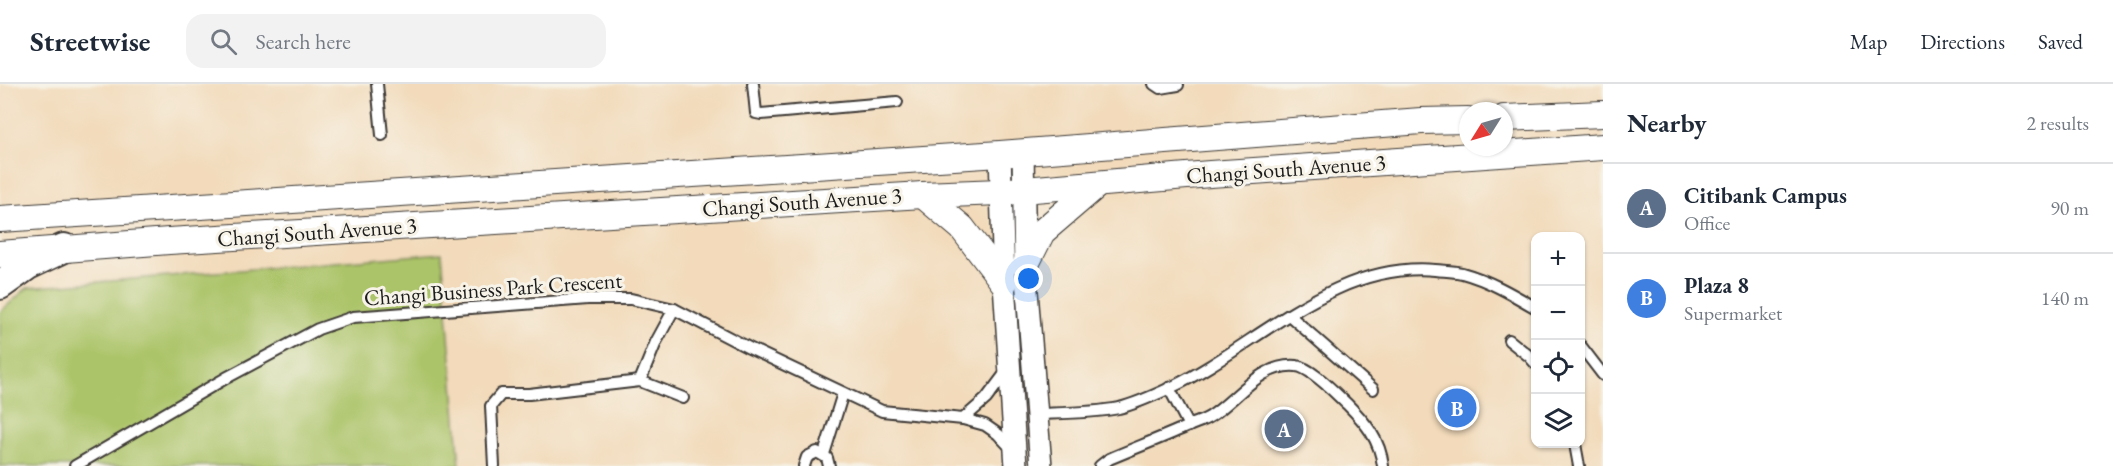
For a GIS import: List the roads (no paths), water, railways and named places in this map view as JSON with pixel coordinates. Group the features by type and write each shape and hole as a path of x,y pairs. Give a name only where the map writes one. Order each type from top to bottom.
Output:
{"main road":[{"path":"0,285 28,265 64,248"}],"street":[{"path":"1513,118 1603,114"},
{"name":"Changi South Avenue 3","path":"0,219 1011,153 1421,121 1459,120"},
{"name":"Changi South Avenue 3","path":"0,254 64,248 1012,190 1603,147"},
{"path":"1011,153 1012,190 1004,283 1015,459"},
{"path":"1025,266 1042,232 1098,184"},
{"path":"1012,190 1025,266 1041,466"},
{"path":"923,195 962,228 1004,283"}],"lane":[{"path":"377,84 382,135"},
{"path":"753,84 754,108 760,114 897,102"},
{"path":"1154,84 1160,88 1178,85"},
{"path":"1038,414 1120,407 1169,388 1197,374 1326,294 1370,275 1414,268 1461,273 1500,288 1531,305"},
{"name":"Changi Business Park Crescent","path":"75,466 226,378 318,329 353,317 588,299 631,299 674,309 749,348 882,411 963,419 985,425 998,434 1015,459"},
{"path":"640,381 656,342 674,309"},
{"path":"1289,315 1373,388"},
{"path":"1509,340 1531,360"},
{"path":"1585,350 1603,375"},
{"path":"1100,466 1109,459 1210,417 1241,390 1278,366 1300,366 1327,385 1365,423 1378,443 1383,466"},
{"path":"963,419 986,399 1009,368"},
{"path":"495,466 491,406 501,394 529,394 640,381 683,398"},
{"path":"1169,388 1189,426"},
{"path":"824,454 843,393"},
{"path":"1576,448 1579,466"},
{"path":"804,466 810,454 818,452 824,454 829,466"}],"place":[{"name":"Plaza 8","path":"1457,408"},
{"name":"Citibank Campus","path":"1284,429"}]}
